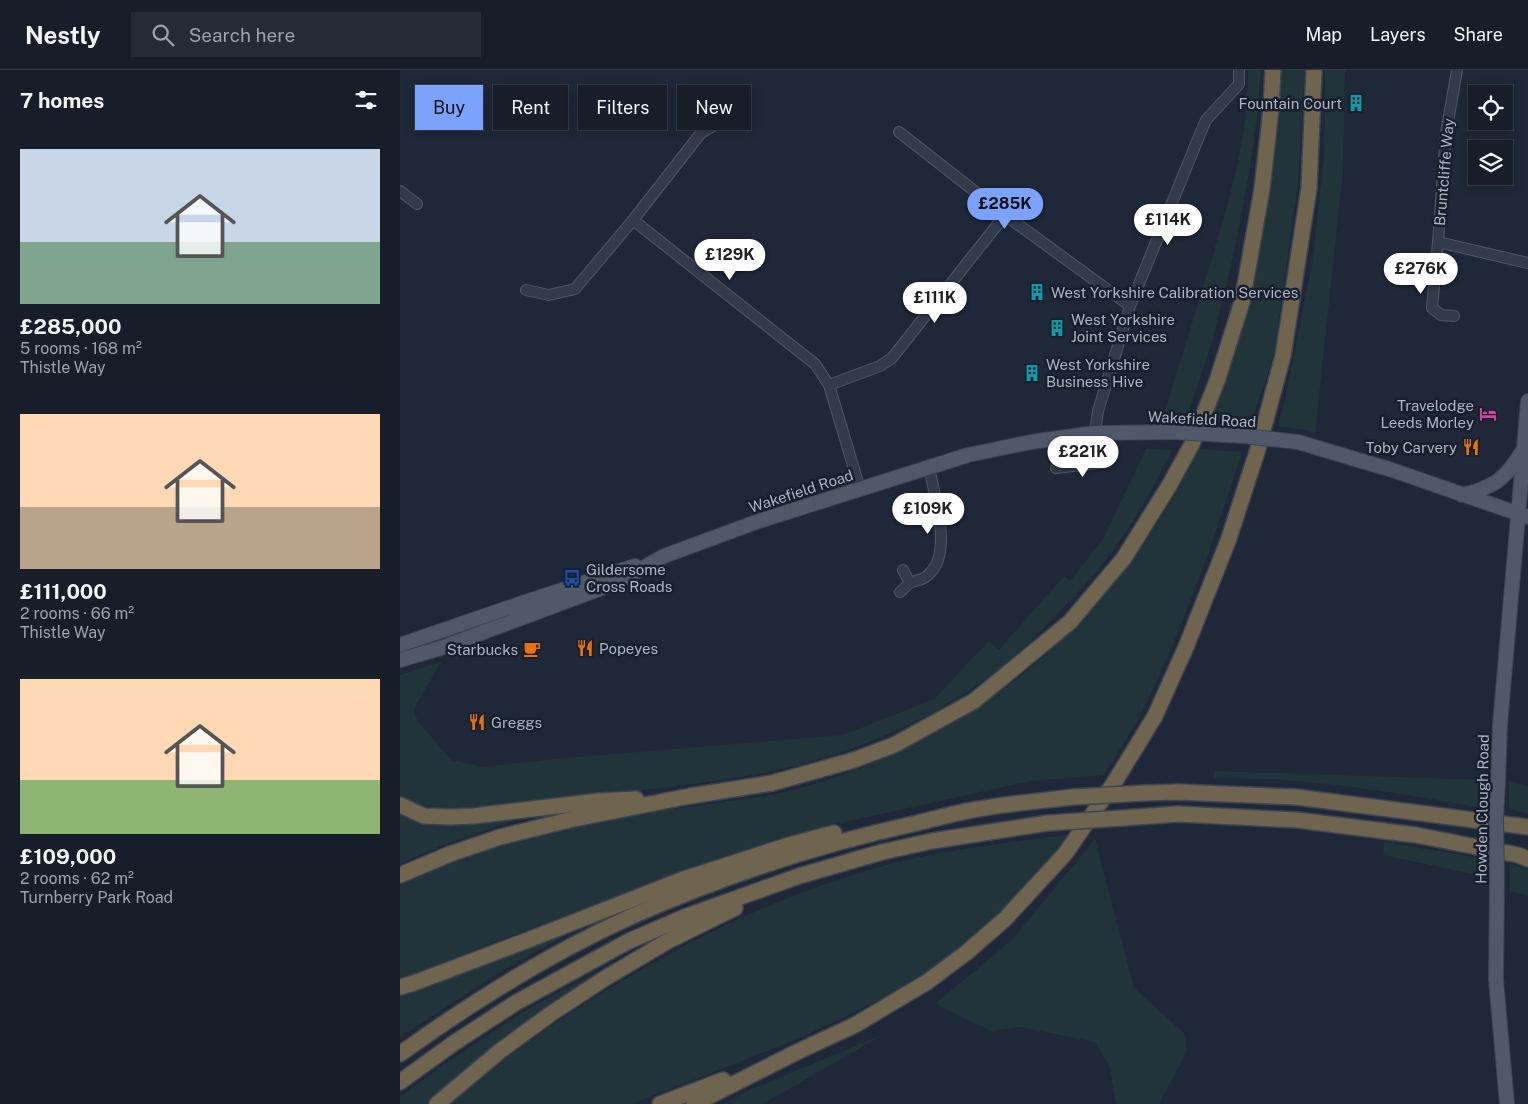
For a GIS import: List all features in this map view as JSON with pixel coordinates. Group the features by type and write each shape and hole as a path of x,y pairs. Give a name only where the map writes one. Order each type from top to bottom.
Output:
{"highway":[{"path":"400,875 450,854 500,837 569,820 690,796 772,783 854,760 894,745 974,701 1070,622 1124,558 1169,486 1192,444 1217,382 1242,302 1262,189 1271,109 1273,70"},
{"path":"694,1104 854,1025 927,982 966,953 1005,919 1065,854 1114,783 1155,716 1186,647 1228,542 1257,452 1282,356 1309,188 1314,70"},
{"path":"400,986 414,983 684,879 789,845 849,829 980,808 1073,797 1178,792 1296,797 1528,827"},
{"path":"400,805 424,816 451,817 599,801 690,796"},
{"path":"400,1054 503,986 573,946 680,896 794,856 866,834 980,808"},
{"path":"400,1082 454,1043 517,1002 629,941 686,916 799,876 882,852 932,841 1048,823 1178,814 1297,820 1416,835 1528,859"},
{"path":"437,1104 500,1051 552,1013 607,977 668,941 799,876"},
{"path":"660,1104 799,1051"}],"main road":[{"name":"Howden Clough Road","path":"1506,1104 1496,980 1496,817 1500,725 1523,516 1523,450 1528,401"},
{"name":"Wakefield Road","path":"400,660 441,648 592,586 759,521 968,455 1032,442 1089,434 1172,432 1298,442 1392,470 1523,516"},
{"path":"1461,495 1480,491 1497,483 1505,476 1523,450"},
{"name":"Wakefield Road","path":"400,646 592,586"}],"street":[{"path":"1085,465 1089,434 1130,306 1206,120 1239,84 1239,70"},
{"name":"Bruntcliffe Way","path":"1458,70 1446,133 1438,242 1528,263"},
{"path":"526,290 550,295 575,289 633,220 700,133 705,130"},
{"path":"898,132 1005,215 1130,306"},
{"path":"400,191 416,204"},
{"path":"829,385 880,366 892,358 1005,215"},
{"path":"633,220 814,364 829,385 860,489"},
{"path":"1438,242 1432,308 1441,314 1454,316"},
{"path":"1056,468 1107,462"},
{"path":"900,592 910,583 924,579 933,570 941,552 939,522 928,468"},
{"path":"903,570 910,583"}],"green space":[{"path":"1248,70 1261,70 1258,103 1250,169 1223,299 1215,331 1186,418 1163,417 1229,197 1245,122"},
{"path":"1282,70 1305,70 1298,184 1274,354 1251,424 1209,421 1260,231 1276,132"},
{"path":"1325,70 1345,70 1343,170 1315,434 1305,430 1278,426 1312,264 1324,158"},
{"path":"1146,449 1172,450 1132,522 1112,552 1088,581 1034,638 1003,666 954,700 898,730 839,753 809,762 778,770 710,782 452,809 425,806 400,797 400,675 441,662 414,709 417,720 451,760 483,767 554,759 843,735 934,699 989,641 999,650 1064,576 1070,581 1103,539"},
{"path":"1199,449 1242,452 1209,550 1172,647 1139,718 1104,775 1031,781 822,827 689,869 497,941 442,963 435,971 400,982 400,884 408,880 476,853 545,831 626,816 776,794 846,773 911,746 972,711 1027,671 1078,624 1124,571 1164,513"},
{"path":"1214,771 1486,780 1486,809 1410,795 1334,785 1274,779 1214,778"},
{"path":"1509,781 1528,786 1528,814 1509,809"},
{"path":"400,813 513,818 513,821 441,846 400,864"},
{"path":"1073,834 1003,911 943,961 897,990 795,1040 632,1104 450,1104 545,1030 586,1003 669,954 757,911 802,893 894,863 961,850"},
{"path":"1095,839 1134,988 1185,1034 1187,1051 1159,1104 1116,1104 1110,1068 1095,1042 1020,1027 991,1031 935,1004 1011,941"},
{"path":"1384,842 1486,859 1486,877 1383,855"},
{"path":"1510,863 1528,870 1528,896 1510,891"},
{"path":"574,929 505,969 400,1037 400,994 465,972"},
{"path":"618,961 620,964 470,1068 428,1104 400,1104 400,1097 443,1065 529,1008"},
{"path":"884,1034 763,1104 724,1104 747,1091"}],"place":[{"name":"Fountain Court","path":"1356,103"},
{"name":"West Yorkshire Calibration Services","path":"1037,292"},
{"name":"West Yorkshire Joint Services","path":"1057,328"},
{"name":"West Yorkshire Business Hive","path":"1032,373"},
{"name":"Travelodge Leeds Morley","path":"1488,414"},
{"name":"Toby Carvery","path":"1471,447"},
{"name":"Gildersome Cross Roads","path":"572,578"},
{"name":"Popeyes","path":"585,648"},
{"name":"Starbucks","path":"532,649"},
{"name":"Greggs","path":"477,722"}]}
